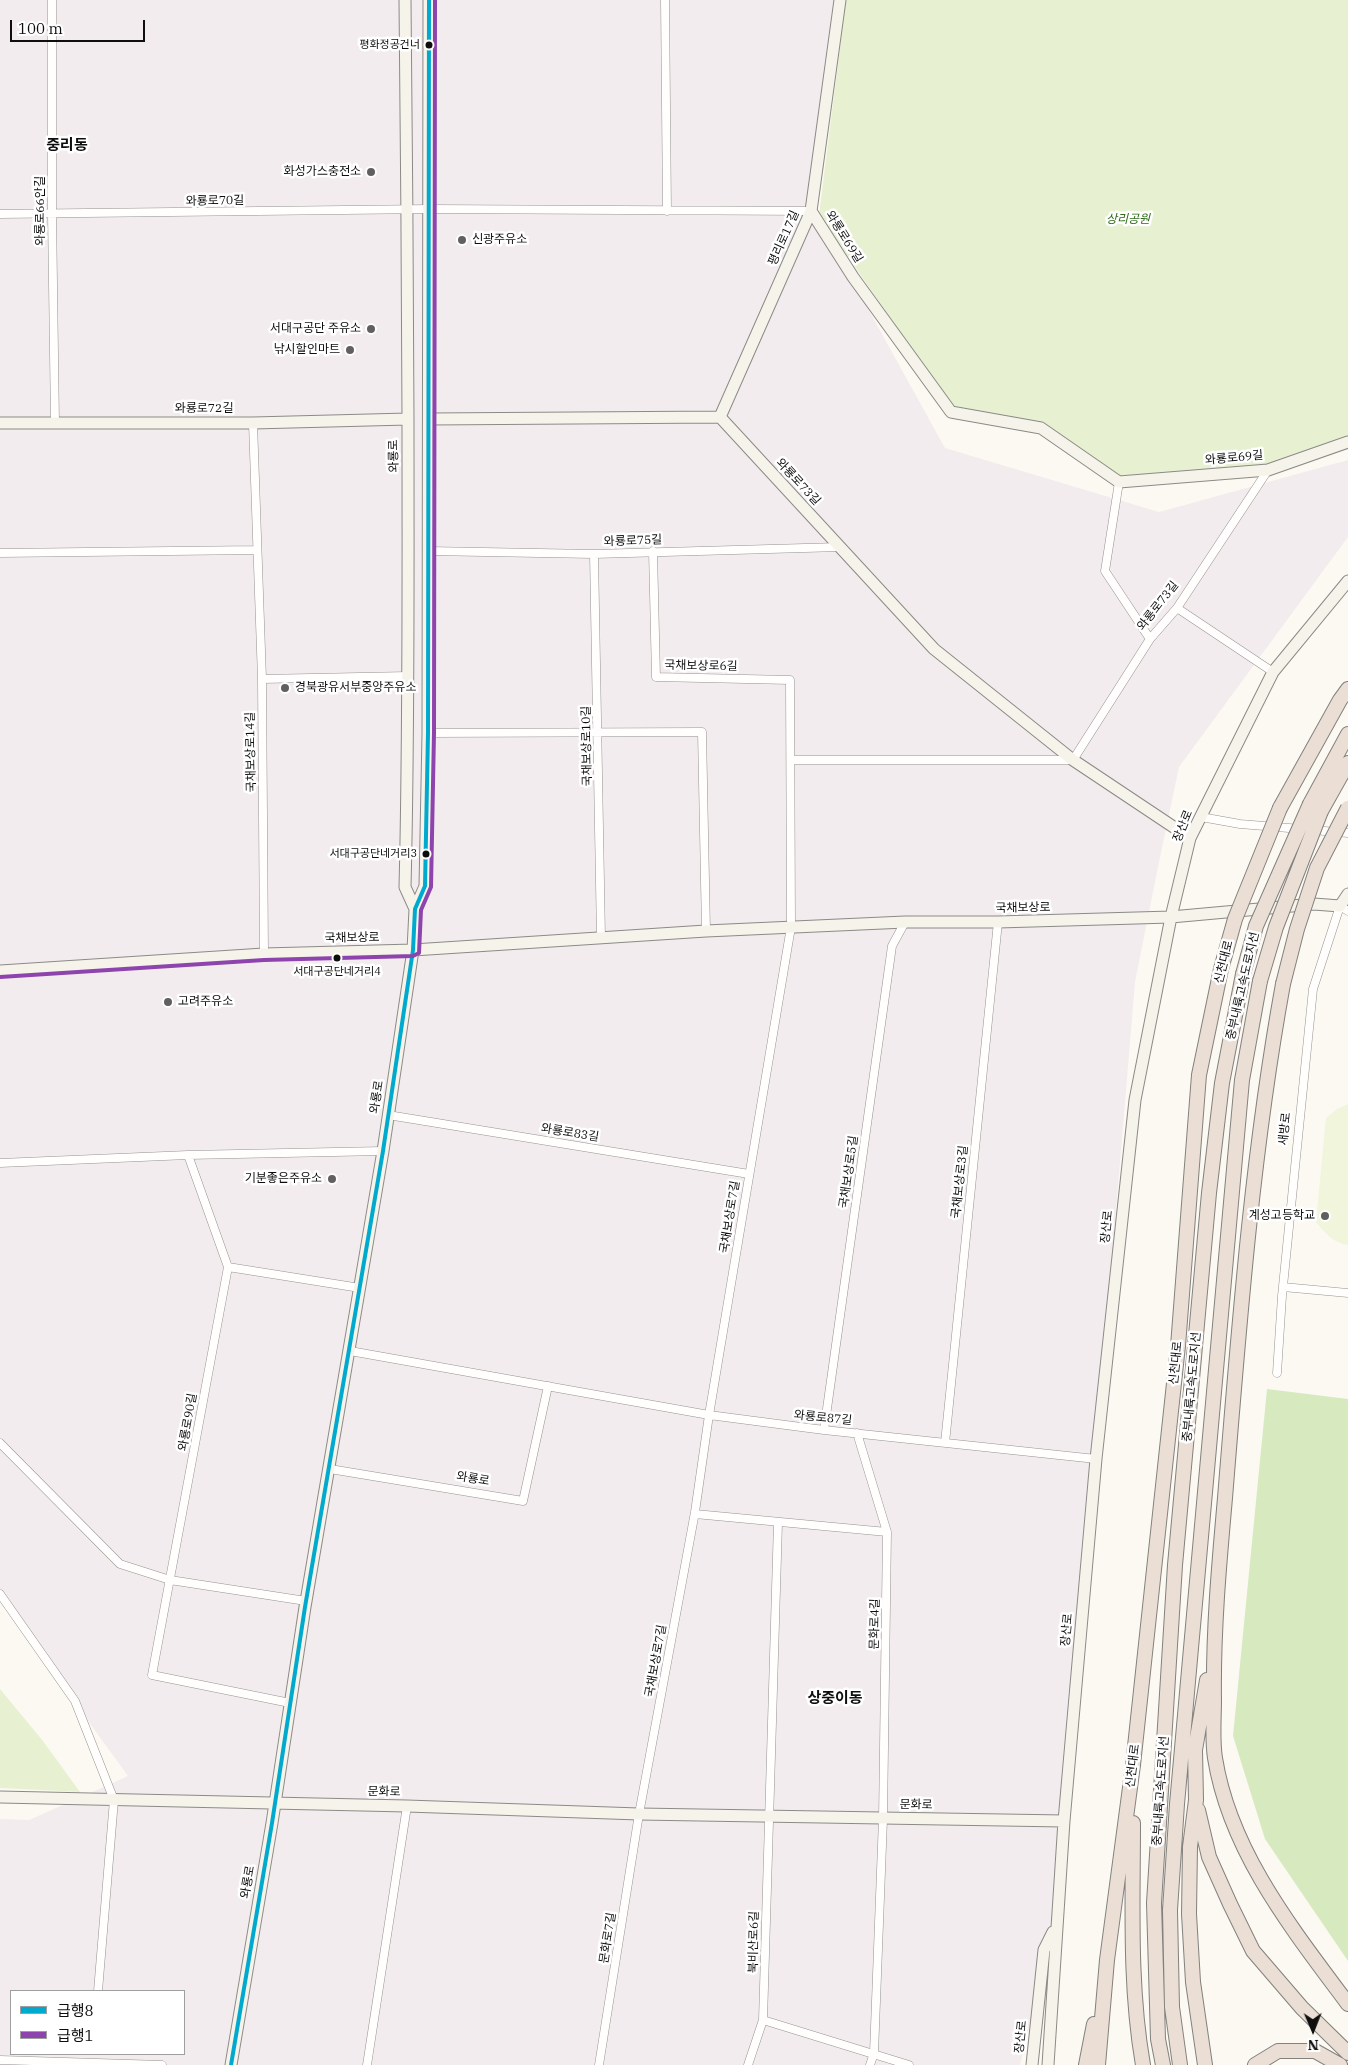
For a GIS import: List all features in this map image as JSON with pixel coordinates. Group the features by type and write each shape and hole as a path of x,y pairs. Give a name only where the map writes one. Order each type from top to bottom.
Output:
{"highway":[{"name":"신천대로","path":"1098,2065 1107,1960 1133,1764 1178,1346 1199,1075 1221,969 1235,919 1280,808 1348,689"},
{"name":"중부내륙고속도로지선","path":"1163,2065 1158,2039 1154,1903 1175,1565 1209,1193 1222,1083 1243,974 1256,926 1315,808 1348,734"},
{"name":"중부내륙고속도로지선","path":"1180,2065 1172,2007 1170,1910 1177,1804 1242,1080 1260,981 1315,808 1348,763"},
{"path":"1205,2065 1194,1982 1190,1914 1190,1847 1196,1800 1195,1750 1213,1644 1243,1281 1267,1069 1283,984 1297,929 1318,868 1348,808"},
{"path":"1213,1644 1215,1757 1229,1811 1245,1850 1267,1890 1348,2004"},
{"path":"1133,1764 1134,1986 1143,2065"},
{"path":"1196,1800 1209,1857 1253,1951 1302,2008 1348,2053"},
{"path":"1086,2065 1107,1960"},
{"path":"1255,2065 1278,2051 1315,2051 1340,2065"}],"main road":[{"name":"와룡로","path":"405,0 408,209 408,676 405,887 415,909"},
{"name":"와룡로","path":"231,2065 275,1803 306,1601 383,1151 413,950 415,909 426,886 430,209 429,0"},
{"name":"평리로17길","path":"720,417 811,211 840,0"},
{"name":"와룡로69길","path":"811,211 853,276 951,412 1041,428 1119,482 1268,470 1348,442"},
{"path":"429,419 720,417"},
{"name":"와룡로73길","path":"720,417 934,649 1072,760 1190,838"},
{"name":"와룡로72길","path":"0,423 253,423 408,420"},
{"name":"장산로","path":"1048,2065 1064,1821 1096,1459 1135,1100 1171,917 1190,838 1273,672 1348,582"},
{"name":"새방로","path":"1344,909 1348,894"},
{"name":"국채보상로","path":"0,971 264,954 413,950 791,927 905,922 998,922 1171,917 1314,904 1344,909"},
{"name":"문화로","path":"0,1797 407,1806 768,1817 1064,1821"},
{"name":"장산로","path":"1032,2065 1044,1950 1056,1926"}],"street":[{"name":"와룡로66안길","path":"52,0 52,214 55,423"},
{"path":"666,0 667,211"},
{"name":"와룡로70길","path":"0,214 430,209"},
{"name":"와룡로69길","path":"430,209 811,211"},
{"name":"국채보상로14길","path":"253,423 262,679 264,954"},
{"name":"와룡로73길","path":"1072,760 1150,639 1176,608 1268,470"},
{"path":"1119,482 1105,570 1150,639"},
{"name":"와룡로75길","path":"428,551 594,554 840,547"},
{"path":"0,553 257,550"},
{"name":"국채보상로6길","path":"653,552 656,677 790,680 791,927"},
{"name":"국채보상로10길","path":"594,554 599,732 601,938"},
{"path":"1176,608 1273,672"},
{"path":"262,679 408,676"},
{"path":"428,733 702,732 706,931"},
{"path":"791,760 1072,760"},
{"path":"1201,817 1240,824 1348,833"},
{"name":"새방로","path":"1277,1373 1283,1287 1313,989 1344,909"},
{"name":"국채보상로5길","path":"824,1430 892,946 905,922"},
{"name":"국채보상로3길","path":"945,1443 998,922"},
{"name":"국채보상로7길","path":"639,1814 695,1512 709,1415 791,927"},
{"name":"와룡로83길","path":"388,1115 749,1174"},
{"path":"0,1163 188,1155 383,1151"},
{"path":"188,1155 228,1267 360,1288"},
{"name":"와룡로90길","path":"228,1267 152,1675 290,1703"},
{"path":"1283,1287 1348,1293"},
{"name":"와룡로87길","path":"350,1351 709,1415 824,1430 1096,1459"},
{"name":"와룡로","path":"330,1469 523,1501 548,1386"},
{"name":"문화로4길","path":"857,1433 887,1532 883,1818 874,2053 870,2065"},
{"path":"0,1443 120,1564 170,1580 306,1601"},
{"path":"695,1512 695,1514 778,1523 887,1532"},
{"path":"768,1817 778,1523"},
{"path":"0,1594 74,1701 114,1800 98,1990"},
{"path":"367,2065 407,1806"},
{"name":"문화로7길","path":"599,2065 639,1814"},
{"name":"북비산로6길","path":"748,2065 763,2020 768,1817"},
{"path":"763,2020 909,2065"},
{"path":"0,2060 92,2060 162,2065"}],"shaded area":[{"path":"0,0 838,0 809,202 945,448 1159,512 1348,460 1348,537 1179,767 1159,862 1135,982 1058,1907 1020,2065 0,2065 0,1819 29,1820 128,1776 0,1600"}],"green space":[{"name":"상리공원","path":"846,0 1348,0 1348,436 1268,465 1118,476 1043,423 952,407 819,215"},
{"path":"1348,1104 1348,1245 1334,1240 1316,1222 1326,1118 1337,1109"},
{"path":"1267,1389 1348,1399 1348,1961 1265,1839 1233,1736"},
{"path":"0,1689 43,1741 80,1792 0,1788"}],"transit line":[{"name":"급행8","path":"231,2065 272,1823 305,1607 383,1151 413,950 415,909 425,886 428,733 429,0"},
{"name":"급행1","path":"0,977 264,960 413,956 419,953 421,910 431,887 434,733 435,0"}],"place":[{"name":"평화정공건너","path":"429,45"},
{"name":"화성가스충전소","path":"371,172"},
{"name":"신광주유소","path":"462,240"},
{"name":"서대구공단 주유소","path":"371,329"},
{"name":"낚시할인마트","path":"350,350"},
{"name":"경북광유서부중앙주유소","path":"285,688"},
{"name":"서대구공단네거리3","path":"426,854"},
{"name":"서대구공단네거리4","path":"337,958"},
{"name":"고려주유소","path":"168,1002"},
{"name":"기분좋은주유소","path":"332,1179"},
{"name":"계성고등학교","path":"1325,1216"}],"district":[{"name":"중리동","path":"67,146"},
{"name":"상중이동","path":"835,1699"}]}
